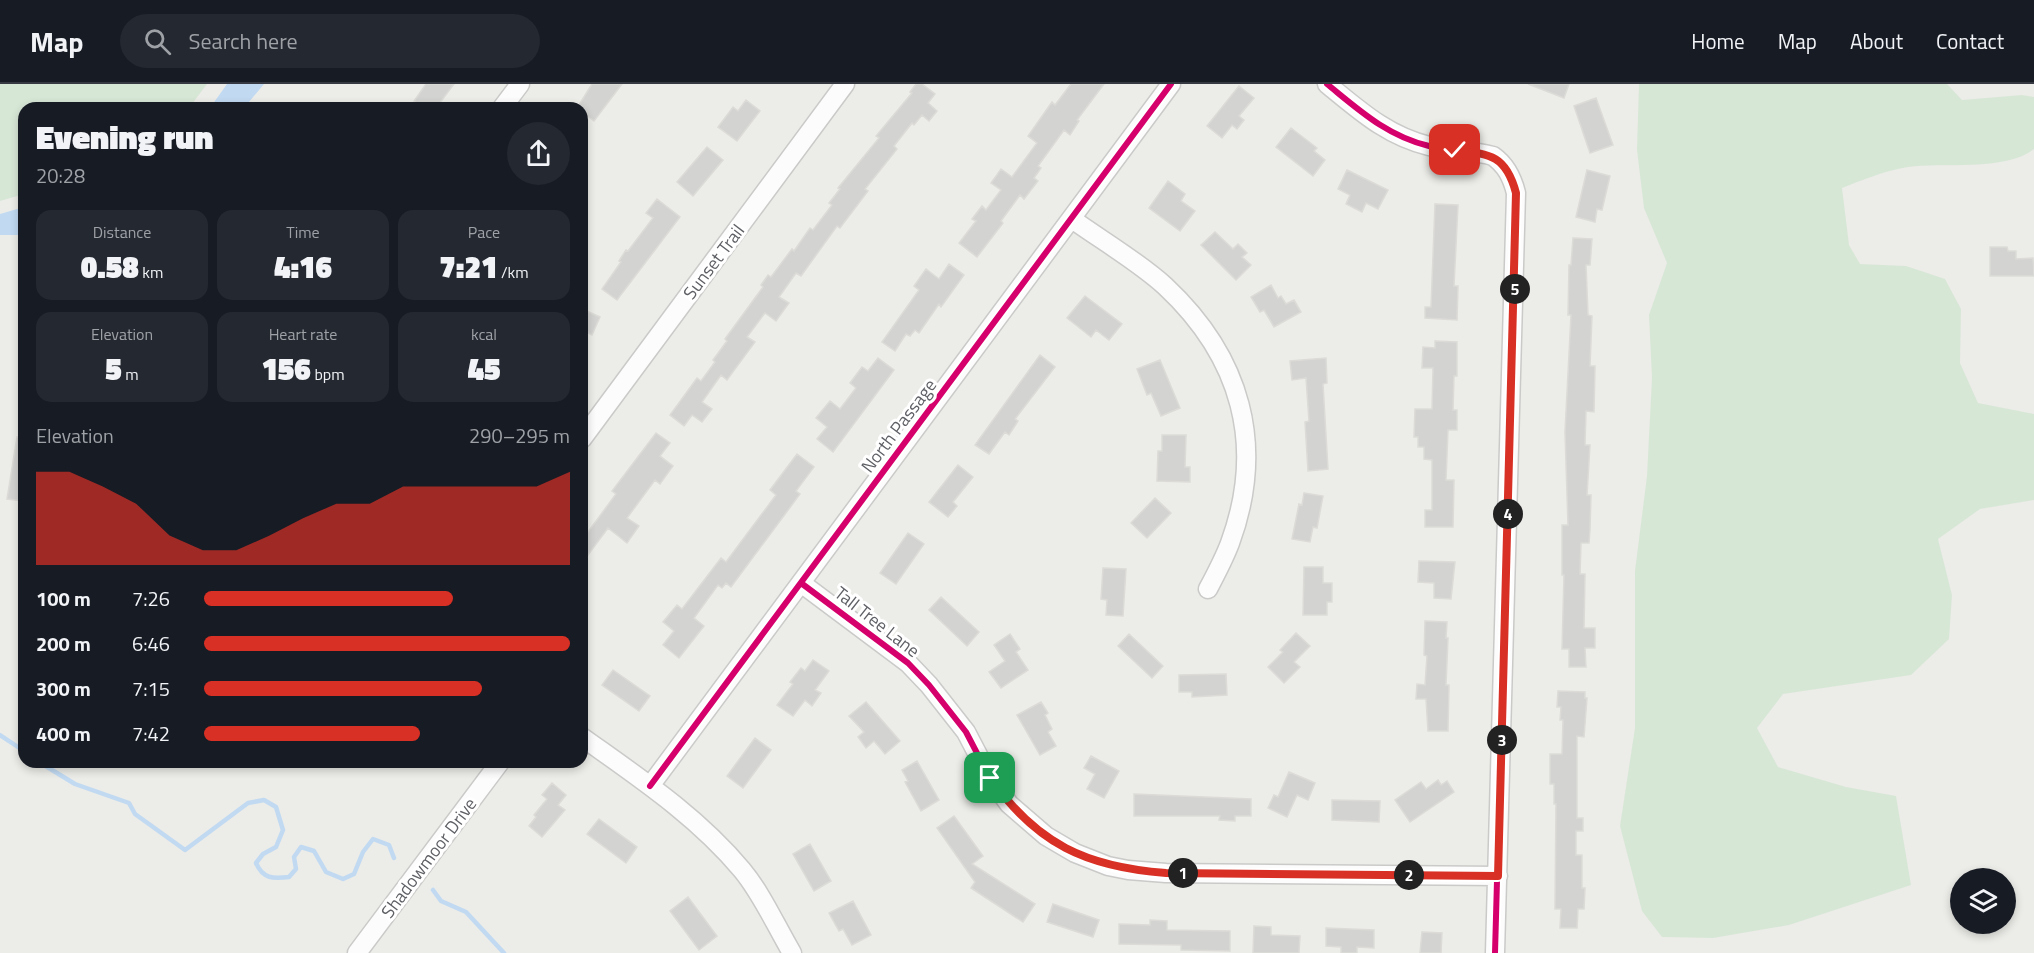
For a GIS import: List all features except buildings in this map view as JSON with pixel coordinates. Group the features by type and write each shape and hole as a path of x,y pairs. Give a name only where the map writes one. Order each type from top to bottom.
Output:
{"street":[{"path":"506,102 520,84"},
{"name":"Sunset Trail","path":"588,431 845,84"},
{"name":"North Passage","path":"650,786 1171,84"},
{"path":"1327,84 1372,122 1430,146 1483,153 1501,162 1512,179 1517,209 1495,953"},
{"path":"1072,219 1163,284 1184,305 1216,349 1230,376 1240,404 1246,432 1245,483 1230,545 1208,589"},
{"name":"Tall Tree Lane","path":"801,583 908,663 929,685 966,732 990,778 1009,804 1046,836 1089,859 1128,870 1166,873 1498,876"},
{"path":"588,741 700,826 743,871 792,953"},
{"name":"Shadowmoor Drive","path":"357,953 496,768"}],"green space":[{"path":"0,84 207,84 194,102 18,102 18,196 0,201"},
{"path":"1639,84 1947,84 1962,100 2022,95 2034,97 2034,149 2022,156 2007,161 1973,165 1908,167 1883,173 1842,188 1849,245 1860,264 1906,266 1945,279 1961,309 1960,363 1978,403 2034,414 2034,500 1980,509 1938,539 1952,595 1949,639 1911,675 1783,694 1757,728 1778,767 1846,787 1896,796 1911,885 1789,925 1713,938 1662,937 1642,911 1620,826 1635,728 1635,571 1647,476 1652,378 1649,315 1667,263 1644,208 1637,150"}],"water":[{"path":"227,84 264,84 249,102 214,102"},
{"path":"18,209 18,235 0,235 0,214"}],"waterway":[{"path":"0,735 18,747"},
{"path":"49,768 75,784 129,803 135,814 185,850 248,803 264,800 276,807 283,830 276,847 263,854 256,863 269,877 289,877 296,869 294,857 301,847 314,851 326,872 343,879 354,874 363,852 373,839 389,845 394,858"},
{"path":"433,890 441,901 466,912 504,953"}],"cycle path":[{"path":"650,786 1171,84"},
{"path":"1327,84 1374,121 1400,136 1429,146 1493,156 1508,172 1516,193 1495,953"},
{"path":"801,583 908,663 929,685 966,732 990,778 1009,804 1046,836 1075,853 1108,866 1166,873 1498,876"}],"route":[{"path":"990,778 1009,804 1046,836 1089,859 1128,870 1166,873 1498,876 1517,209 1512,179 1501,162 1483,153 1455,150"}]}
